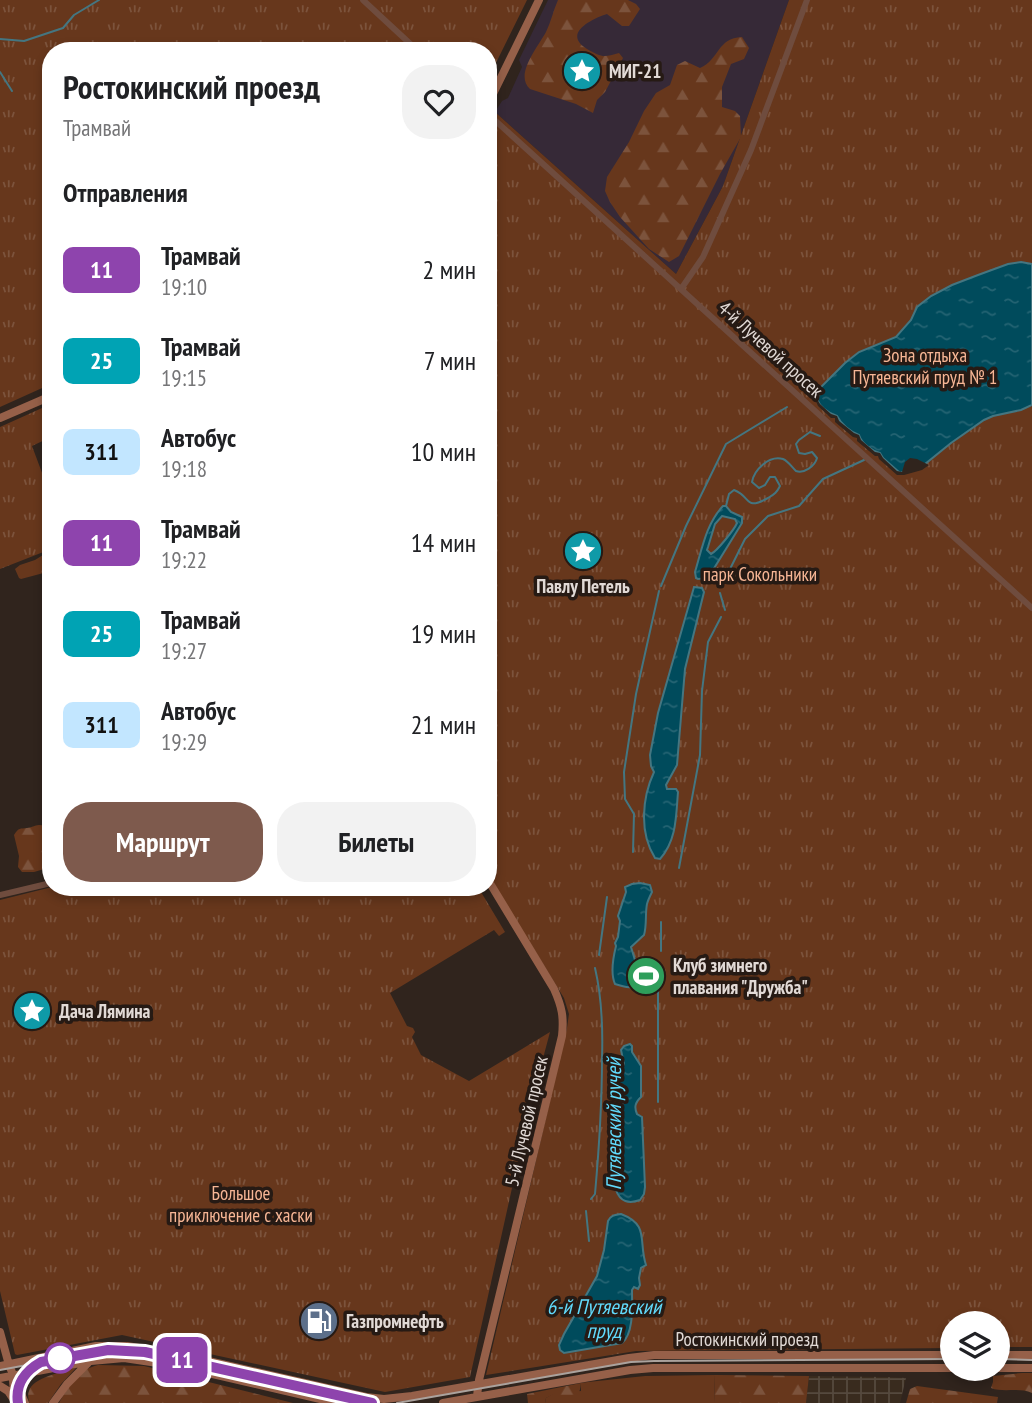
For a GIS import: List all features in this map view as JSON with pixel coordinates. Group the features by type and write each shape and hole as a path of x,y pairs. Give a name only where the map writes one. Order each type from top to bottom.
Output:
{"main road":[{"path":"497,86 539,0"},
{"path":"0,418 42,400"},
{"name":"5-й Лучевой просек","path":"477,1396 564,1020 561,1003 554,989 497,895"},
{"path":"0,1332 4,1365 22,1392 25,1403"},
{"name":"Ростокинский проезд","path":"4,1365 83,1349 118,1345 182,1355 376,1399 412,1396 654,1355 940,1355"},
{"path":"885,1355 886,1368"},
{"path":"1010,1355 1032,1355"},
{"path":"0,1378 91,1361 124,1358 145,1360 337,1403"},
{"path":"53,1403 77,1373 91,1361"},
{"name":"Ростокинский проезд","path":"443,1403 653,1368 940,1368"},
{"path":"1010,1368 1032,1368"},
{"path":"13,1377 15,1403"},
{"path":"0,1385 8,1391 15,1403"}],"street":[{"path":"363,0 408,42"},
{"path":"681,289 703,257 751,150 807,0"},
{"name":"4-й Лучевой просек","path":"497,122 1032,608"},
{"path":"0,895 42,885"}],"shaded area":[{"path":"548,0 789,0 723,186 676,274 497,114 497,109 508,98 522,67 519,60"},
{"path":"809,1376 906,1378 900,1403 806,1403"}],"green space":[{"path":"0,0 527,0 497,61 497,42 42,42 42,388 0,407"},
{"path":"558,0 628,0 640,9 629,26 622,26 607,14 587,23 578,33 580,43 596,54 609,56 619,53 623,58 605,92 597,100 593,113 576,104 530,89 526,83 526,69 546,32"},
{"name":"парк Сокольники","path":"789,0 1032,0 1032,1347 1010,1347 1010,1311 940,1311 940,1348 636,1351 486,1375 569,1014 564,998 497,889 497,114 676,274 723,186"},
{"path":"742,37 749,48 744,59 731,64 722,87 722,107 735,111 740,116 741,137 679,256 669,262 649,249 620,217 605,191 607,177 656,93 670,85 677,65 685,61 700,68 728,41"},
{"path":"42,408 42,441 32,446 42,473 42,553 0,569 0,427"},
{"path":"42,556 42,573 19,578 15,569"},
{"path":"42,825 42,870 22,872 18,867 19,856 14,835 20,829"},
{"name":"Большое приключение с хаски","path":"42,890 42,896 483,896 505,932 499,936 494,930 390,993 407,1026 415,1032 412,1037 421,1055 469,1081 550,1032 530,1107 470,1377 385,1392 122,1335 15,1354 0,1291 0,900"},
{"path":"98,1365 144,1366 293,1403 59,1403 70,1385 85,1370"},
{"path":"76,1368 48,1403 29,1403 28,1392 36,1382"},
{"path":"1032,1373 1032,1393 991,1388 993,1381 1010,1381 1010,1374"},
{"path":"715,1375 714,1403 545,1403 546,1398 556,1392 581,1391 581,1383 645,1376"},
{"path":"715,1375 809,1376 806,1403 714,1403"},
{"path":"581,1383 576,1397 569,1399 556,1393 546,1398 545,1403 528,1403 527,1394"},
{"path":"917,1386 998,1397 997,1403 906,1403 910,1389"}],"water":[{"path":"1021,262 1032,264 1032,405 984,420 925,464 900,473 880,453 865,444 859,435 846,427 837,416 820,405 817,399 819,389 845,363 859,352 896,337 911,320 917,307 931,296 978,275"},
{"path":"726,506 731,512 742,517 742,523 708,578 698,579 695,572 702,546 717,513","holes":["722,516 735,519 737,523 733,530 711,554 707,550 715,524"]},
{"path":"694,587 702,588 704,592 685,669 677,765 666,785 667,789 676,789 678,792 676,818 670,844 660,859 655,858 650,848 644,827 647,793 654,772 650,755 658,713"},
{"path":"640,883 650,885 652,892 647,904 644,935 631,947 642,983 636,987 626,987 615,984 613,975 615,943 620,921 618,916 626,892 625,887"},
{"path":"630,1044 641,1066 641,1097 635,1107 637,1114 642,1117 645,1187 640,1200 632,1202 622,1199 616,1190 614,1141 617,1116 623,1105 623,1094 618,1084 624,1064 621,1050"},
{"name":"6-й Путяевский пруд","path":"621,1214 630,1218 640,1229 646,1265 641,1268 638,1289 634,1287 632,1290 629,1333 622,1343 564,1353 559,1345 597,1276 608,1221 612,1216"}],"pier":[{"path":"817,387 820,404 859,435 875,452 880,453 897,471 902,472 905,462 910,458 929,465 922,470 897,475 878,456 857,441 857,438 835,422 835,418 831,418 818,406 814,397"}],"waterway":[{"path":"0,39 24,41 63,28 74,15 99,0"},
{"path":"0,72 12,91"},
{"path":"661,586 686,526 726,444 787,407"},
{"name":"Путяевский ручей","path":"726,506 729,494 734,490 751,503 760,502 776,493 780,486 775,477 770,477 765,485 759,488 752,482 759,468 768,461 778,458 783,459 796,471 809,469 817,458 812,452 799,453 796,444 810,432 820,436"},
{"path":"723,583 745,539 768,516 799,506 823,479 864,460"},
{"path":"633,852 634,814 625,799 624,772 636,694 659,591"},
{"path":"720,593 725,610"},
{"path":"679,868 700,755 702,691 708,642 721,617"},
{"path":"599,955 607,897"},
{"path":"661,922 661,951"},
{"path":"591,1199 595,1194 602,1076 602,1013 595,968"},
{"path":"658,972 658,1102"},
{"path":"586,1211 589,1241"}],"tram line":[{"path":"0,1370 108,1350 145,1352 372,1403"},
{"name":"11","path":"18,1403 20,1382 31,1368 41,1362 108,1350 125,1350 145,1352 372,1403"},
{"path":"397,1403 631,1362 940,1359"},
{"path":"1010,1359 1032,1360"},
{"path":"18,1403 22,1380 38,1364"}],"place":[{"name":"МИГ-21","path":"582,71"},
{"name":"Павлу Петель","path":"583,551"},
{"name":"Клуб зимнего плавания \"Дружба\"","path":"646,976"},
{"name":"Дача Лямина","path":"32,1011"},
{"name":"Газпромнефть","path":"319,1321"}],"park label":[{"name":"Зона отдыха Путяевский пруд № 1","path":"925,366"}]}
